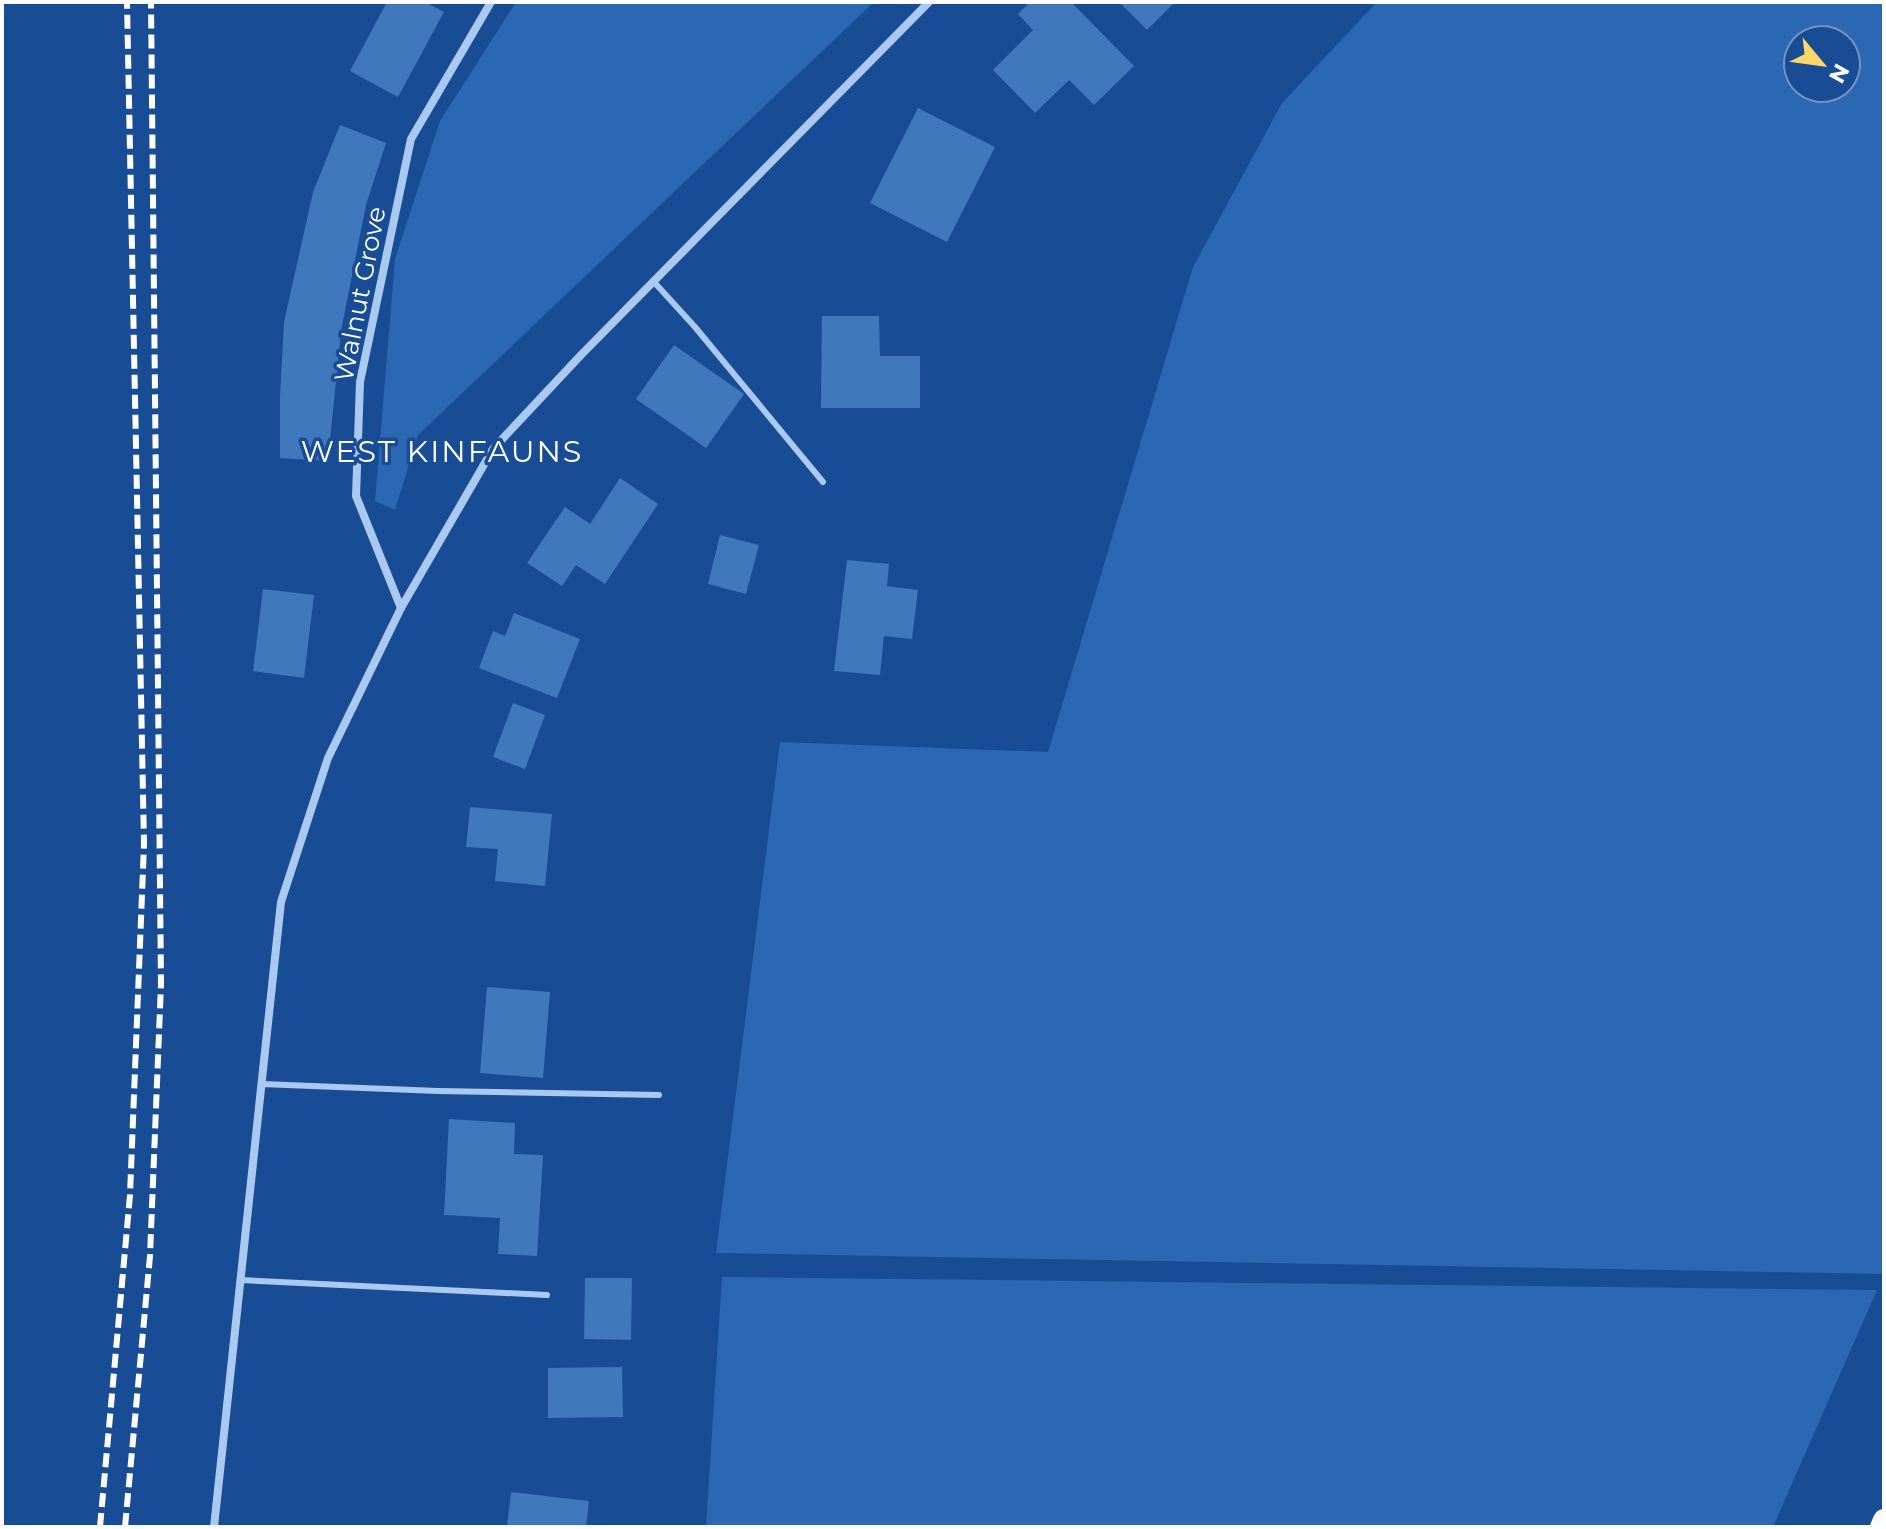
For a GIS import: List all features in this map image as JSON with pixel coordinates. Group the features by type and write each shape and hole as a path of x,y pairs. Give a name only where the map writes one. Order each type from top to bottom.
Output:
{"highway":[{"path":"1881,1527 1884,1520"}],"street":[{"name":"Walnut Grove","path":"401,608 356,496 360,382 411,139 491,2"},
{"path":"214,1527 281,902 328,758 401,608 493,449 929,2"}],"lane":[{"path":"654,282 823,482"},
{"path":"262,1084 659,1095"},
{"path":"241,1280 547,1295"}],"shaded area":[{"path":"516,2 874,2 418,435 395,510 375,501 395,259 440,121"},
{"path":"1377,2 1884,2 1884,1274 716,1253 780,742 1048,752 1193,267 1282,103"},
{"path":"722,1277 1877,1290 1773,1527 706,1527"}],"building":[{"path":"387,2 425,2 444,12 398,97 350,71"},
{"path":"1030,2 1071,2 1134,66 1094,105 1069,80 1035,113 993,70 1033,30 1018,14"},
{"path":"1119,2 1175,2 1147,30"},
{"path":"918,108 995,147 947,242 870,203"},
{"path":"340,125 386,143 366,205 341,331 328,461 280,458 284,322 313,192"},
{"path":"822,316 879,316 880,356 920,356 920,408 821,408"},
{"path":"674,345 744,394 706,448 636,399"},
{"path":"620,478 658,504 605,584 576,565 562,586 527,563 565,507 590,524"},
{"path":"720,535 759,545 746,594 708,584"},
{"path":"847,560 889,564 887,586 918,590 912,639 884,636 880,675 834,671"},
{"path":"263,589 314,595 304,678 253,671"},
{"path":"514,613 580,639 557,698 479,668 493,631 505,636"},
{"path":"513,703 545,715 525,769 493,757"},
{"path":"470,807 552,814 545,886 495,881 498,849 466,847"},
{"path":"487,987 550,992 543,1078 480,1073"},
{"path":"449,1119 515,1123 514,1154 543,1155 537,1256 498,1254 500,1218 444,1215"},
{"path":"585,1278 632,1278 631,1340 584,1339"},
{"path":"622,1367 623,1417 548,1418 548,1368"},
{"path":"511,1492 589,1501 586,1527 507,1527"}],"railway":[{"path":"100,1527 130,1195 144,844 127,2"},
{"path":"125,1527 150,1256 161,984 151,2"}],"district":[{"name":"WEST KINFAUNS","path":"442,452"}]}
